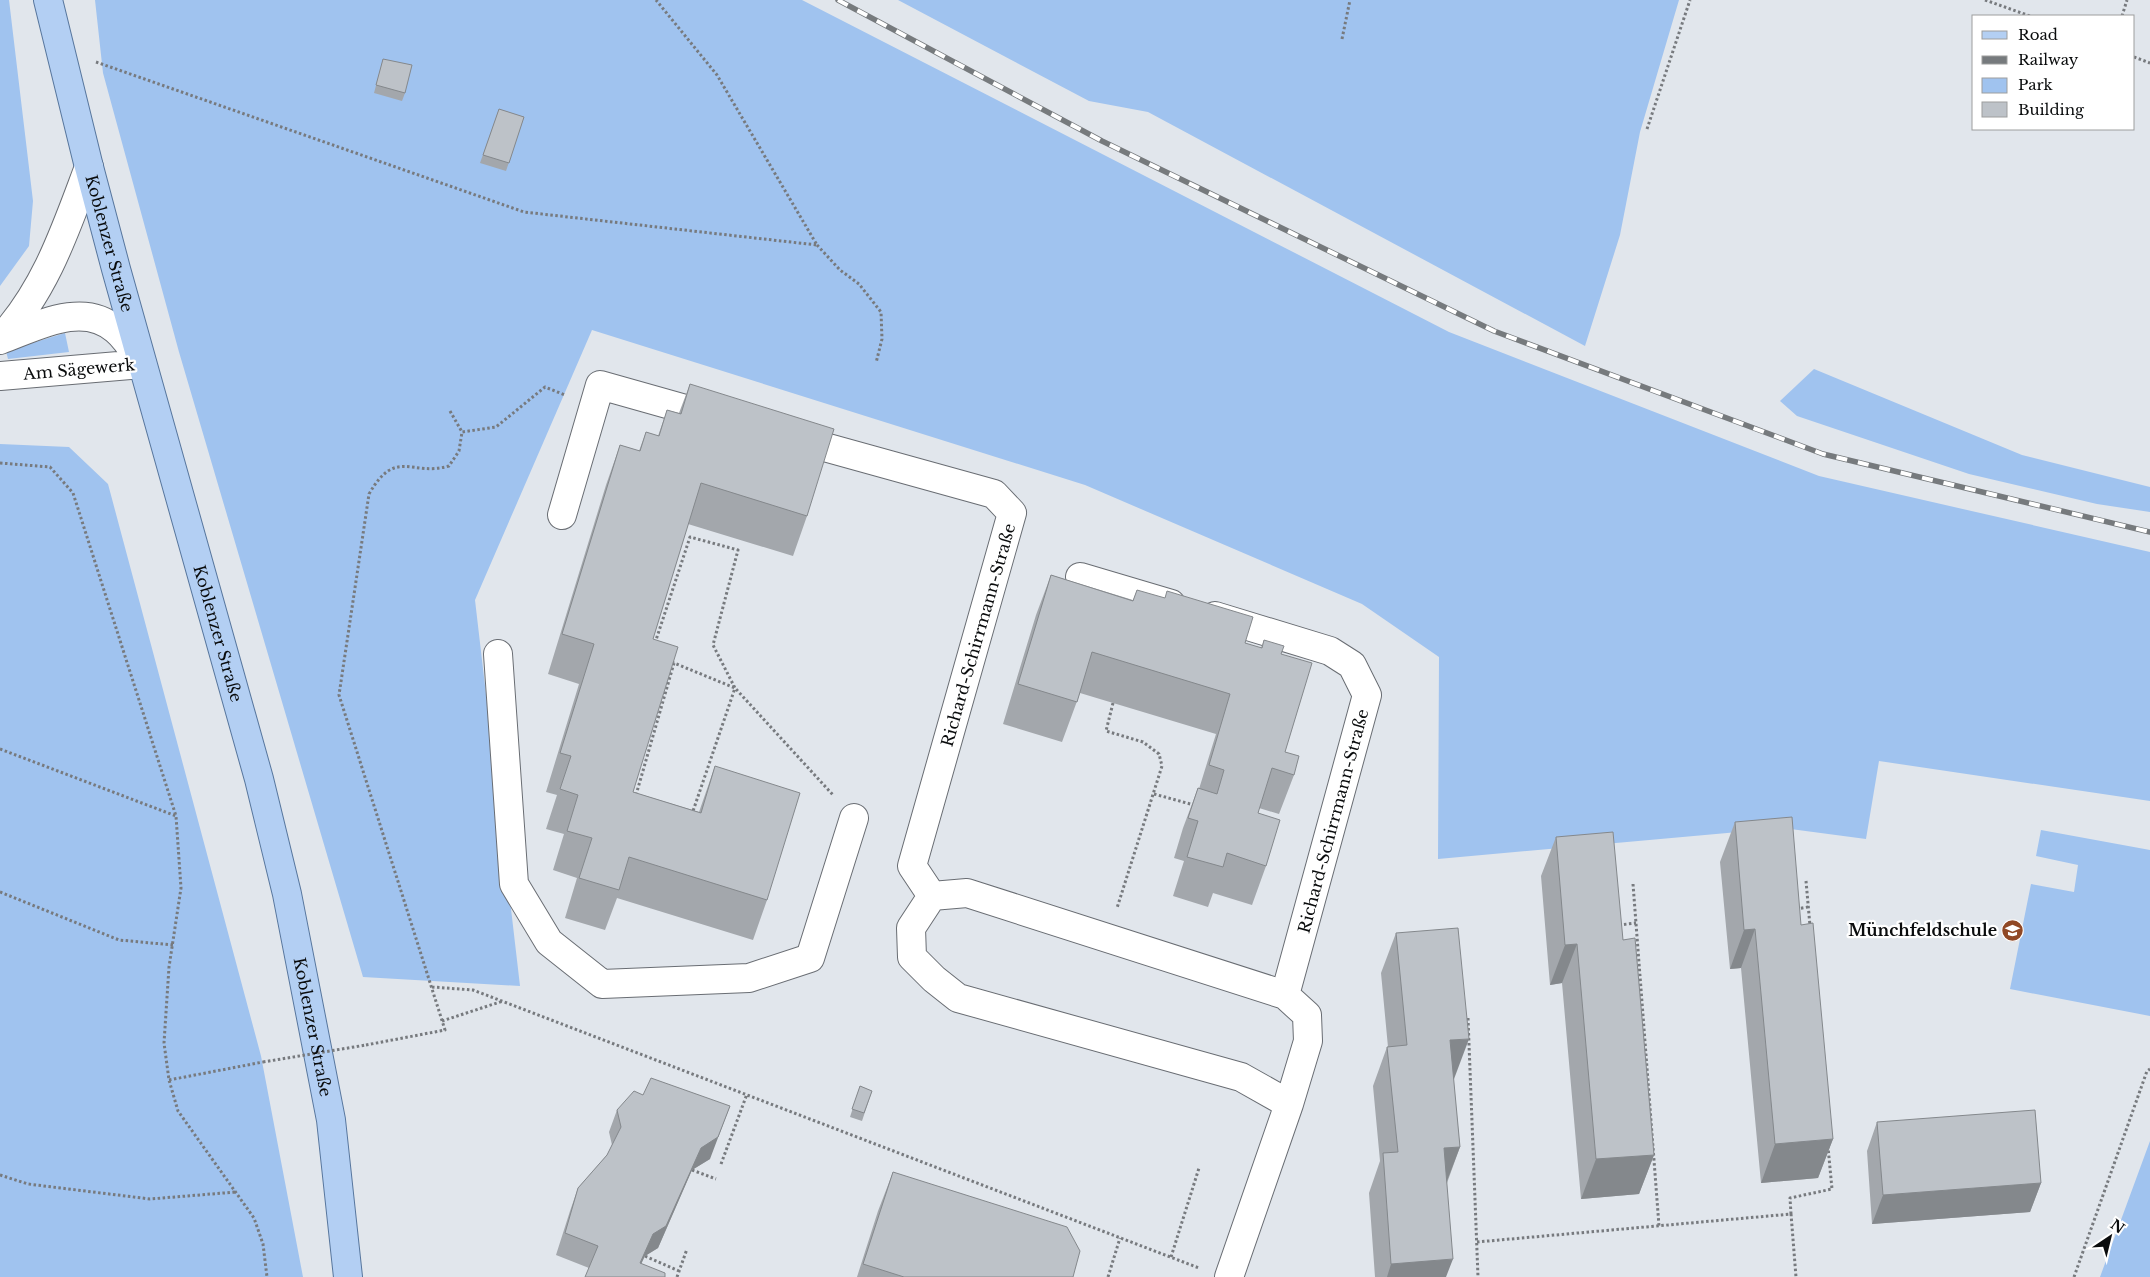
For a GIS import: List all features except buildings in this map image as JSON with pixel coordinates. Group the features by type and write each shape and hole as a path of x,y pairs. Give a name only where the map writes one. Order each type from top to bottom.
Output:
{"main road":[{"name":"Koblenzer Straße","path":"48,0 89,167 142,364 259,779 287,894 331,1120 348,1277"}],"street":[{"name":"Am Sägewerk","path":"0,339 15,323 48,270 89,167"},
{"name":"Am Sägewerk","path":"0,339 64,318 84,316 96,318 116,330 127,340 142,364 0,376"},
{"path":"562,515 600,386 744,425"},
{"name":"Richard-Schirrmann-Straße","path":"773,433 994,494 1012,513 912,866 932,896"},
{"name":"Richard-Schirrmann-Straße","path":"1080,577 1330,651 1352,665 1367,695 1285,995"},
{"path":"498,654 514,884 549,942 602,984 749,978 810,958 854,818"},
{"path":"1229,1277 1290,1104 1308,1042 1307,1015 1285,995 967,893 932,896 911,928 912,957 934,979 958,998 1241,1077 1290,1104"}],"path":[{"path":"656,0 717,76 817,245 840,270 859,284 881,312 882,339 876,363"},
{"path":"1342,39 1350,0"},
{"path":"1647,129 1690,0"},
{"path":"1985,0 2027,15"},
{"path":"2122,15 2127,0"},
{"path":"2135,57 2150,63"},
{"path":"87,59 524,212 817,245"},
{"path":"462,432 496,427 545,387 568,396"},
{"path":"169,1080 445,1030 339,695 369,494 378,478 390,469 410,465 435,470 449,466 459,451 462,432 450,411"},
{"path":"0,463 50,467 73,492 176,816 181,888 172,945 164,1043 169,1080 178,1111 254,1218 263,1244 268,1277"},
{"path":"655,645 690,537 738,550 713,645 735,688 854,818"},
{"path":"667,660 735,688"},
{"path":"633,804 674,663"},
{"path":"690,822 735,688"},
{"path":"1108,939 1162,766 1159,754 1143,742 1106,731 1113,702"},
{"path":"0,749 176,816"},
{"path":"1154,794 1194,805"},
{"path":"1806,881 1810,927"},
{"path":"1633,884 1659,1226"},
{"path":"0,892 120,940 172,945"},
{"path":"1791,910 1808,908"},
{"path":"1612,926 1636,923"},
{"path":"432,987 473,990 1202,1269"},
{"path":"442,1021 503,1001"},
{"path":"1468,1018 1478,1277"},
{"path":"1638,1032 1645,1032"},
{"path":"2074,1277 2147,1071 2150,1069"},
{"path":"722,1164 747,1094"},
{"path":"1643,1136 1652,1135"},
{"path":"1796,1277 1790,1198 1832,1189 1828,1140"},
{"path":"1171,1257 1199,1168"},
{"path":"692,1170 716,1179"},
{"path":"0,1175 28,1184 150,1199 236,1192"},
{"path":"1477,1242 1791,1214"},
{"path":"1108,1277 1120,1238"},
{"path":"677,1277 688,1249"},
{"path":"645,1256 679,1271"}],"green space":[{"path":"0,0 9,0 33,201 29,246 0,286"},
{"path":"95,0 802,0 1449,332 1819,476 2150,552 2150,801 1879,761 1866,839 1783,828 1438,859 1439,657 1362,604 1085,485 592,330 475,600 520,986 363,977 179,352 103,73"},
{"path":"898,0 1679,0 1640,132 1620,235 1585,346 1148,112 1089,101"},
{"path":"65,333 69,352 8,359 6,351"},
{"path":"1814,369 2022,455 2150,487 2150,512 2097,504 1969,474 1797,416 1780,401"},
{"path":"0,444 69,447 108,484 261,1056 303,1277 0,1277"},
{"path":"2041,830 2150,850 2150,1016 2010,989 2031,884 2074,892 2078,865 2036,856"},
{"path":"2150,1141 2150,1277 2100,1277"}],"railway":[{"path":"838,0 1102,141 1494,331 1823,454 2150,532"}],"place":[{"name":"Münchfeldschule","path":"2013,930"}]}
